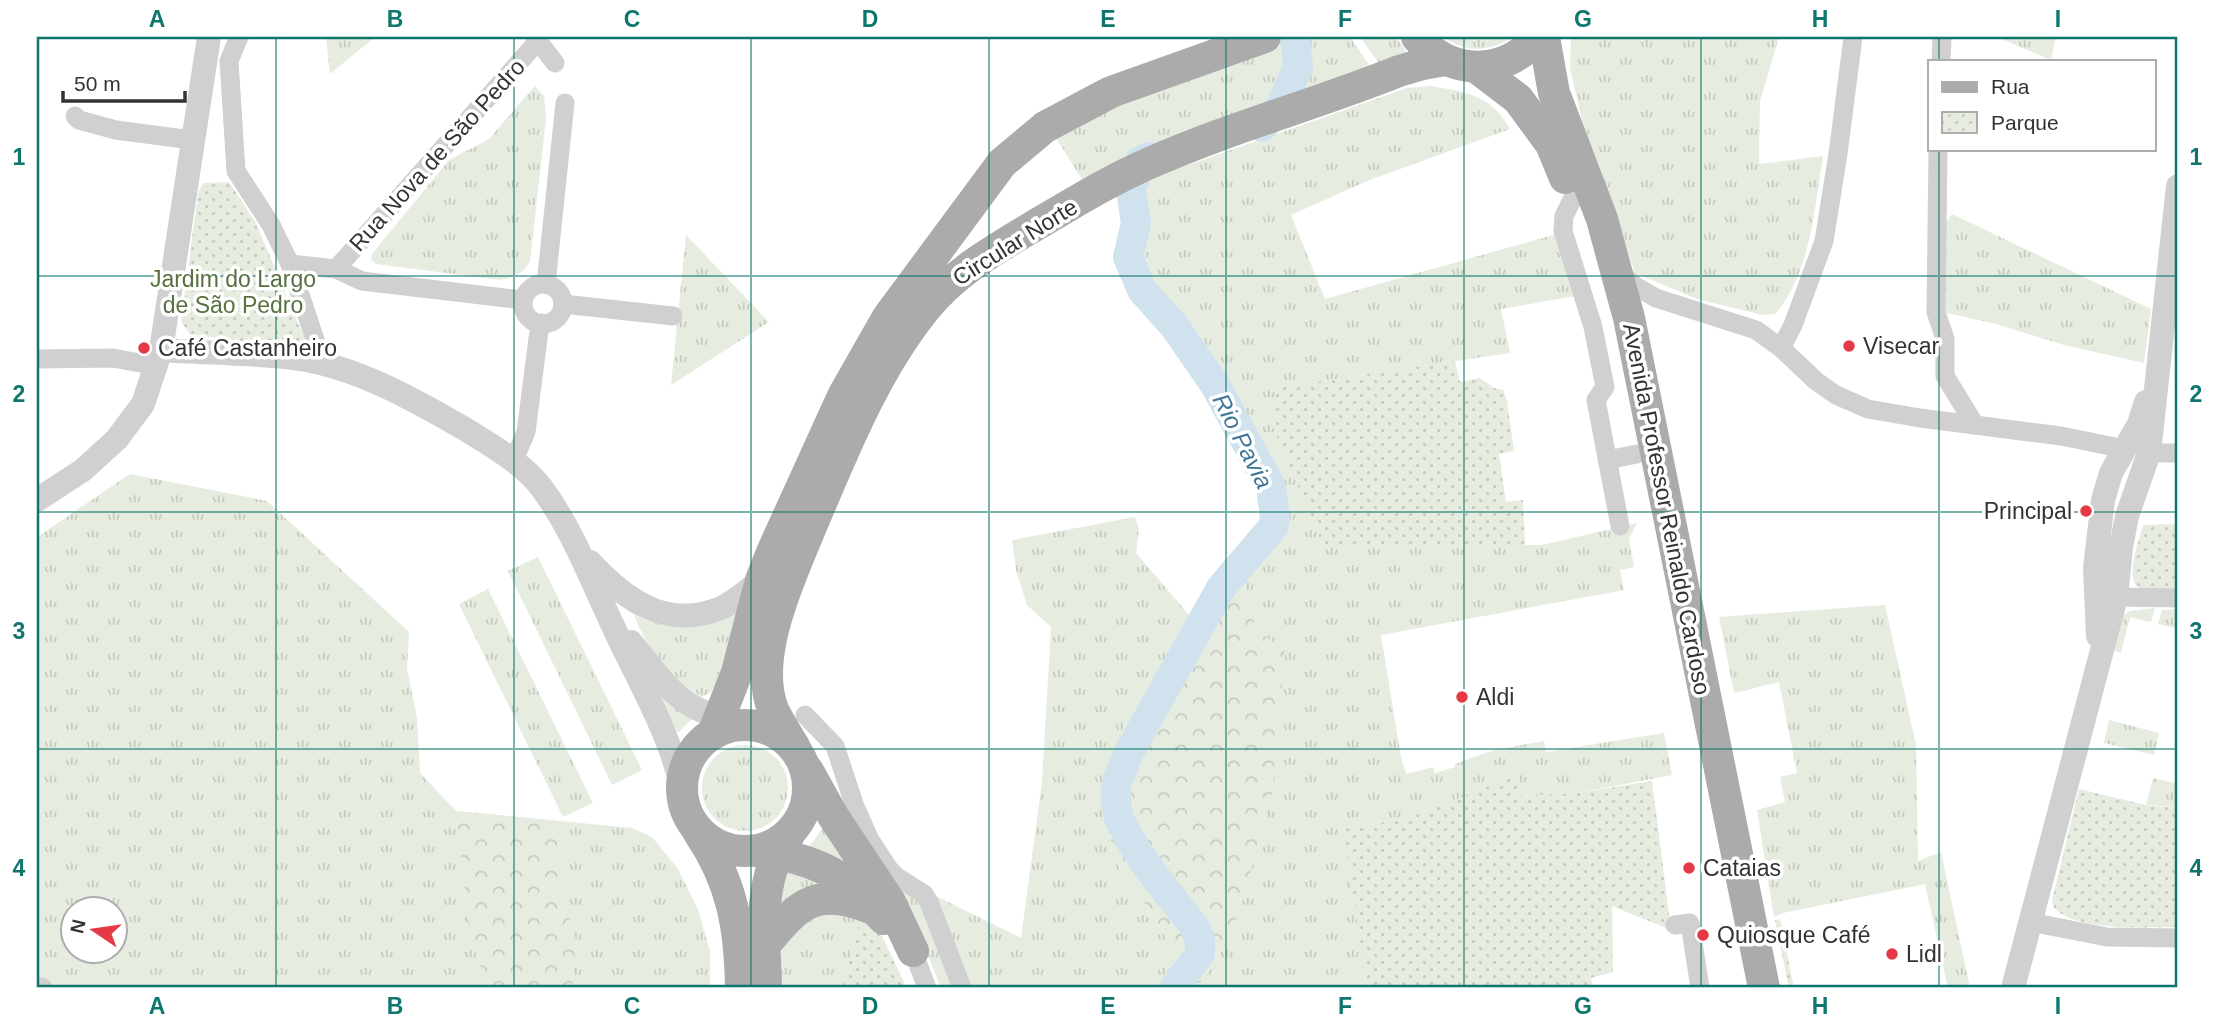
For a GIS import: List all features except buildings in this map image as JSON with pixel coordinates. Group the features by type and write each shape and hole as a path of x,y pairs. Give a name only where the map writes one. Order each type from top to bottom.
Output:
{"main road":[{"name":"Circular Norte","path":"716,725 737,672 761,580 843,396 888,317 1002,163 1045,128 1111,92 1265,37"},
{"path":"1417,37 1445,60 1476,67 1495,65 1514,58 1537,37"},
{"name":"Avenida Professor Reinaldo Cardoso","path":"1544,37 1555,93 1618,270 1653,427 1764,988"},
{"name":"Circular Norte","path":"913,951 890,902 833,816 774,710 767,676 774,628 803,546 878,381 910,328 945,286 989,253 1087,196 1181,150 1423,64 1445,60"},
{"name":"Avenida Professor Reinaldo Cardoso","path":"1476,67 1518,99 1552,144 1573,198 1601,285 1746,988"},
{"path":"692,823 704,837 720,847 738,852 774,846 801,820 808,801 809,782 800,757 782,736 762,726 716,725 689,759 684,773 684,806 692,823 713,856 732,902 738,926 741,988"},
{"path":"774,846 834,875 860,893 913,951"},
{"path":"766,988 764,904 774,846"},
{"path":"765,944 787,916 803,905 818,900 838,898 874,909"}],"street":[{"path":"239,37 229,61 236,172 271,225 290,264 323,365"},
{"path":"1781,348 1793,325 1824,241 1853,37"},
{"path":"1941,60 1942,37"},
{"path":"537,39 555,63"},
{"name":"Rua Nova de São Pedro","path":"336,269 537,39"},
{"path":"207,49 230,69"},
{"path":"37,500 83,470 117,439 143,404 159,358 207,49"},
{"path":"545,284 565,103"},
{"path":"75,116 79,120 117,130 192,140"},
{"path":"1938,150 1936,312 1945,339 1945,376 1975,425"},
{"path":"2140,455 2143,412 2161,337 2178,186"},
{"path":"1573,198 1564,216 1563,232 1593,327 1605,387 1596,400 1620,526"},
{"path":"290,264 336,269 362,281 523,300"},
{"path":"1618,270 1635,286 1656,298 1756,330 1781,348 1816,381 1852,403 1868,409 2061,436 2140,455 2178,453"},
{"path":"545,284 556,288 563,304 553,321 540,323 525,312 523,300 529,289 545,284"},
{"path":"563,304 673,316"},
{"path":"513,461 526,432 540,323"},
{"path":"37,359 295,358 366,378 487,442 539,484 560,515 671,751 682,789"},
{"path":"1607,460 1637,454"},
{"path":"2013,988 2098,666 2106,596 2095,568 2103,500 2111,473 2140,455"},
{"path":"579,551 625,596 649,609 676,617 697,615 723,607 761,580"},
{"path":"2106,596 2178,598"},
{"path":"603,605 657,675 677,695 716,725"},
{"path":"805,715 835,746 853,804 888,869 924,894 929,902 962,988"},
{"path":"2030,922 2107,937 2178,938"},
{"path":"1675,925 1690,923 1700,988"},
{"path":"913,951 927,988"}],"green space":[{"path":"326,37 375,37 330,74"},
{"path":"1292,37 1350,37 1374,72 1087,187 1054,135 1123,97 1243,57"},
{"path":"1360,37 1396,37 1408,54 1383,69"},
{"path":"1444,37 1513,37 1505,42 1478,49 1461,46"},
{"path":"1571,37 1779,37 1760,101 1759,164 1823,156 1814,218 1803,260 1787,298 1775,314 1762,315 1697,299 1635,273 1584,129 1570,68"},
{"path":"1997,37 2056,37 2051,60"},
{"path":"535,86 544,96 546,119 530,261 524,269 514,276 500,280 376,264 371,259 372,254 449,160 489,139"},
{"path":"1431,86 1477,97 1494,108 1510,129 1367,181 1291,215 1325,299 1557,234 1576,296 1501,309 1510,353 1275,388 1323,545 1542,545 1637,523 1629,539 1634,567 1620,570 1624,590 1381,635 1406,774 1433,767 1435,773 1494,750 1544,741 1546,752 1664,733 1672,775 1578,793 1522,796 1519,775 1408,818 1345,829 1367,988 1198,988 1238,917 1253,626 1241,570 1279,526 1277,500 1274,489 1220,384 1179,324 1144,283 1134,256 1142,224 1136,188 1174,170 1407,88"},
{"name":"Jardim do Largo de São Pedro","path":"229,182 256,223 305,340 305,349 296,351 190,334 181,322 198,193 203,183"},
{"path":"1952,214 2151,309 2144,363 2064,345 1996,324 1947,313 1943,307 1946,222"},
{"path":"686,235 769,322 671,385"},
{"path":"1455,361 1460,382 1480,378 1494,388 1503,390 1514,451 1499,454 1506,502 1523,500 1525,545 1323,545 1272,425 1275,388"},
{"path":"130,474 267,501 409,632 407,668 417,718 420,773 456,811 632,828 652,837 678,869 698,909 710,951 710,988 37,988 37,537"},
{"path":"1135,517 1139,529 1136,553 1194,621 1125,726 1107,795 1112,856 1156,920 1194,988 967,988 934,895 1021,938 1042,782 1051,627 1027,605 1016,570 1012,540"},
{"path":"2178,524 2178,590 2145,590 2134,580 2133,572 2143,525"},
{"path":"538,557 642,770 612,785 508,571"},
{"path":"1241,570 1253,626 1285,652 1272,795 1238,917 1198,988 1194,988 1156,920 1112,856 1107,795 1125,726 1199,613"},
{"path":"488,589 593,803 563,817 459,604"},
{"path":"1885,605 1916,745 1918,861 1941,852 1970,988 1948,988 1925,884 1774,917 1757,810 1785,802 1780,777 1797,773 1779,682 1734,693 1719,617"},
{"path":"2155,608 2151,622 2130,617 2121,653 2113,650 2122,616 2130,611"},
{"path":"2178,609 2178,629 2158,624 2162,610"},
{"path":"741,610 715,685 711,692 702,697 690,690 661,662 634,615 662,625 688,626"},
{"path":"646,678 692,719 678,733"},
{"path":"2109,720 2159,733 2154,755 2104,743"},
{"path":"745,745 769,752 781,764 788,788 781,812 769,824 745,831 721,824 709,812 702,788 709,764 721,752"},
{"path":"1519,774 1522,796 1578,793 1652,781 1671,930 1612,906 1613,972 1591,978 1593,988 1367,988 1344,829 1408,818"},
{"path":"2153,778 2178,784 2178,807 2146,805"},
{"path":"2079,789 2150,806 2178,807 2178,927 2095,925 2065,916 2054,908 2052,900"},
{"path":"456,811 559,821 563,896 576,939 572,988 498,988 486,984 470,933"},
{"path":"823,827 854,872 805,849"},
{"path":"788,870 828,884 803,890 778,904"},
{"path":"894,883 918,897 956,988 941,988 914,921"},
{"path":"825,912 861,916 842,988 780,988 780,959 786,940 800,925"},
{"path":"861,916 879,930 907,988 842,988"},
{"path":"1780,919 1794,988 1789,988 1775,920"}],"waterway":[{"name":"Rio Pavia","path":"1262,127 1281,106 1298,67 1295,37"},
{"name":"Rio Pavia","path":"1150,157 1140,161 1131,190 1136,223 1128,257 1142,290 1175,327 1215,385 1271,487 1275,519 1273,527 1221,588 1129,752 1116,785 1119,819 1152,873 1194,926 1200,940 1200,954 1174,988"}],"place":[{"name":"Visecar","path":"1849,346"},
{"name":"Café Castanheiro","path":"144,348"},
{"name":"Principal","path":"2086,511"},
{"name":"Aldi","path":"1462,697"},
{"name":"Cataias","path":"1689,868"},
{"name":"Quiosque Café","path":"1703,935"},
{"name":"Lidl","path":"1892,954"}]}
